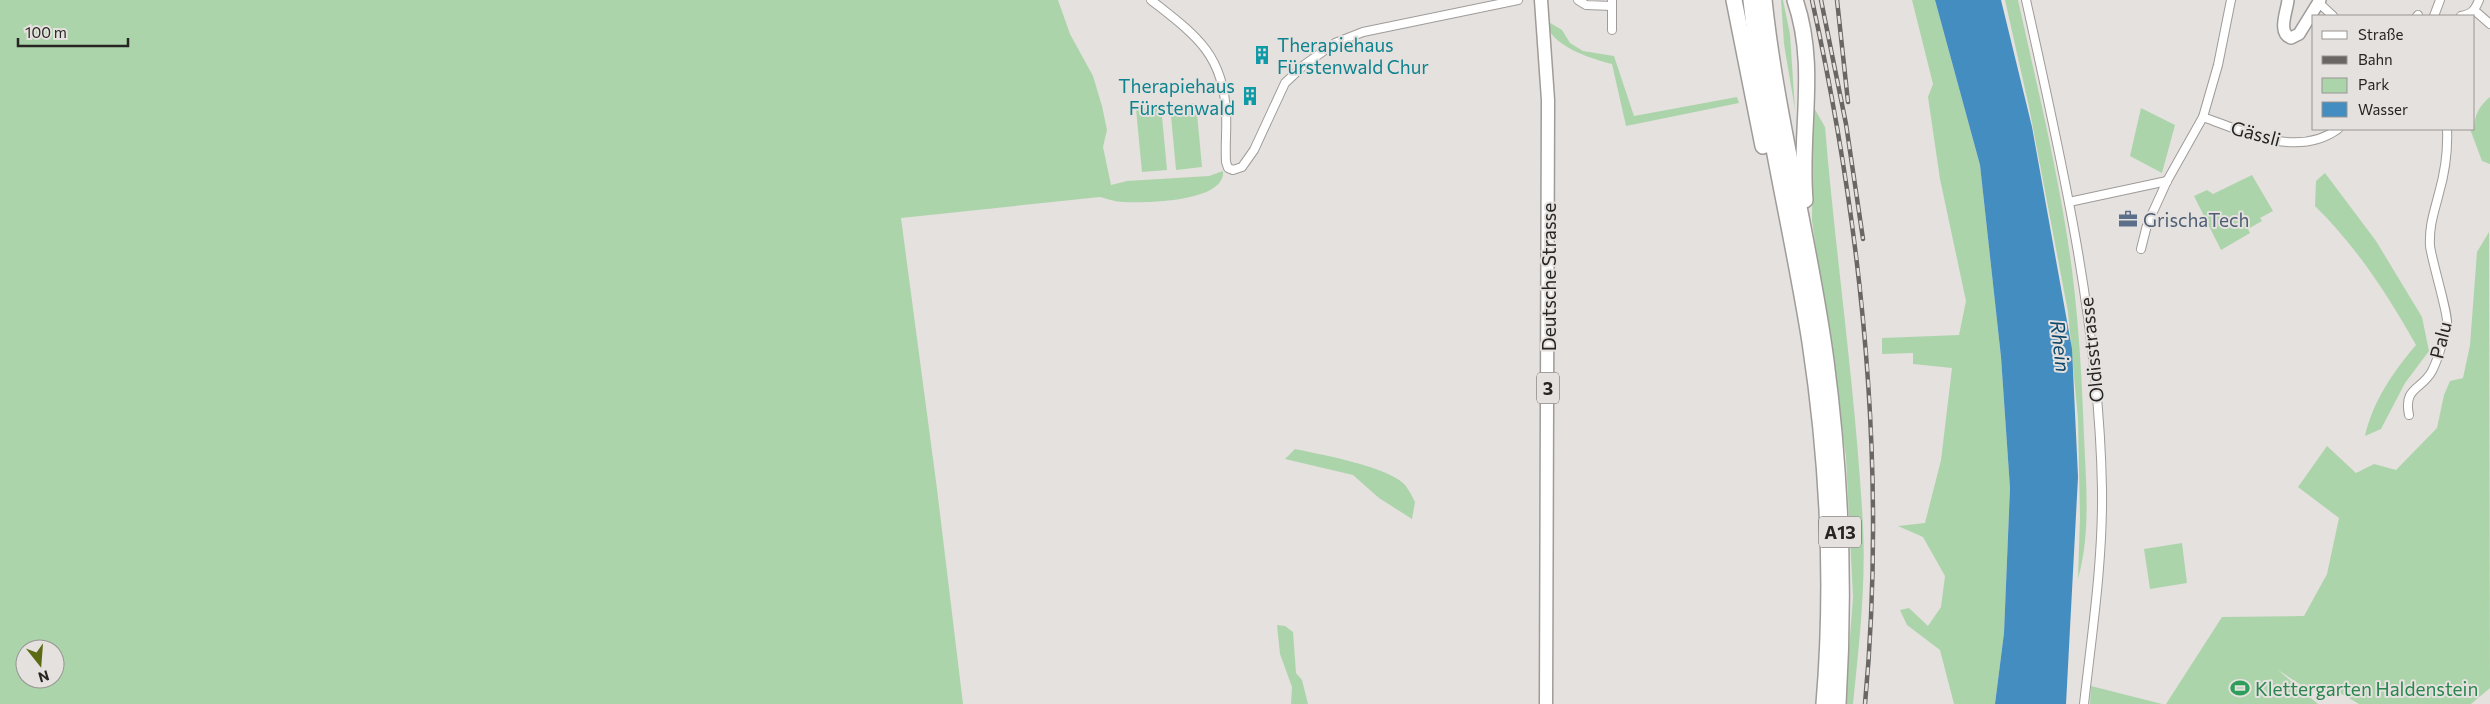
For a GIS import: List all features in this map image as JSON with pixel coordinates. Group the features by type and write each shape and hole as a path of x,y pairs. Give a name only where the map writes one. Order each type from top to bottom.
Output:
{"highway":[{"name":"A13","path":"1734,0 1748,76 1789,259 1806,316"},
{"name":"A13","path":"1750,0 1766,110 1806,316 1820,425 1828,539 1828,619 1824,704"},
{"name":"A13","path":"1764,0 1780,112 1815,291 1826,360 1838,478 1843,583 1838,704"},
{"name":"A13","path":"1795,0 1804,33 1808,62 1804,169 1805,199 1813,248 1815,291"}],"main road":[{"name":"Deutsche Strasse","path":"1542,0 1548,100 1546,704"}],"street":[{"path":"1151,0 1199,39 1217,66 1223,81 1225,102 1226,162 1228,168 1233,170 1242,167 1250,158 1285,83 1312,59 1336,43 1364,32 1518,0"},
{"path":"1578,0 1586,5 1612,3 1612,30"},
{"name":"Oldisstrasse","path":"2026,0 2081,260 2098,412 2102,490 2099,564 2084,704"},
{"path":"2141,249 2147,225 2167,181 2203,118 2218,65 2231,0"},
{"path":"2288,0 2283,30 2291,38 2299,34 2319,1 2332,15"},
{"path":"2434,15 2440,0"},
{"path":"2465,15 2474,10 2479,0"},
{"path":"2474,10 2490,24"},
{"name":"Gässli","path":"2203,118 2272,141 2309,140 2336,130"},
{"name":"Palu","path":"2409,415 2409,397 2414,388 2431,372 2448,323 2431,258 2432,212 2439,194 2445,166 2447,130"},
{"path":"2069,202 2167,181"}],"green space":[{"path":"0,0 1058,0 1070,34 1093,76 1102,106 1107,130 1103,147 1111,185 1127,181 1209,176 1223,171 1220,181 1212,189 1198,195 1165,201 1118,202 1100,197 901,218 963,704 0,704"},
{"path":"1781,0 1783,0 1790,34 1795,110 1784,44"},
{"path":"1912,0 1935,0 1980,165 2001,357 2010,488 2004,633 1995,704 1954,704 1940,650 1907,625 1900,610 1909,608 1928,626 1941,607 1945,576 1923,537 1898,526 1925,523 1941,460 1952,368 1913,364 1913,353 1882,354 1882,338 1959,335 1966,301 1940,179 1928,97 1933,84"},
{"path":"2005,0 2018,0 2055,168 2072,270 2080,353 2086,490 2085,544 2078,579 2080,518 2078,419 2068,312 2029,107"},
{"path":"1547,21 1562,30 1570,43 1583,51 1614,56 1634,116 1737,97 1739,103 1626,126 1612,64 1583,55 1562,44 1549,30"},
{"path":"2490,97 2490,164 2482,161 2470,130 2475,130 2475,119 2483,103"},
{"path":"1196,103 1202,167 1176,170 1170,105"},
{"path":"1161,106 1167,170 1142,172 1136,109"},
{"path":"1813,106 1825,127 1860,476 1864,571 1853,704 1845,704 1853,597 1846,457 1812,221"},
{"path":"2141,108 2175,125 2162,173 2130,156"},
{"path":"2325,173 2376,241 2422,317 2429,351 2405,383 2381,429 2365,436 2373,411 2385,388 2399,366 2416,345 2358,254 2315,206 2316,181"},
{"path":"2252,175 2273,211 2260,218 2262,221 2248,229 2250,233 2221,250 2194,196 2207,190 2213,194"},
{"path":"2489,232 2490,688 2471,704 2359,704 2340,693 2304,687 2278,670 2318,704 2166,704 2222,617 2304,616 2327,574 2339,518 2298,487 2327,446 2356,473 2374,464 2396,470 2437,428 2444,395 2450,381 2463,378 2470,345 2477,252"},
{"path":"1295,449 1353,462 1385,472 1397,478 1405,485 1415,502 1412,519 1379,498 1353,475 1285,459"},
{"path":"2182,543 2187,583 2150,589 2144,549"},
{"path":"1277,625 1285,626 1293,632 1296,673 1302,680 1308,704 1291,704 1292,687 1280,654"},
{"path":"2091,686 2162,704 2090,704"}],"water":[{"name":"Rhein","path":"1935,0 2001,0 2032,127 2072,349 2078,477 2066,704 1995,704 2004,633 2010,488 2001,357 1980,165"}],"railway":[{"path":"1812,0 1830,87 1845,175 1857,262 1866,350 1871,438 1873,527 1871,615 1865,704"},
{"path":"1821,0 1846,124 1863,239"},
{"path":"1837,0 1848,102"}],"place":[{"name":"Therapiehaus Fürstenwald Chur","path":"1262,55"},
{"name":"Therapiehaus Fürstenwald","path":"1250,96"},
{"name":"GrischaTech","path":"2128,219"},
{"name":"Klettergarten Haldenstein","path":"2240,688"}]}
